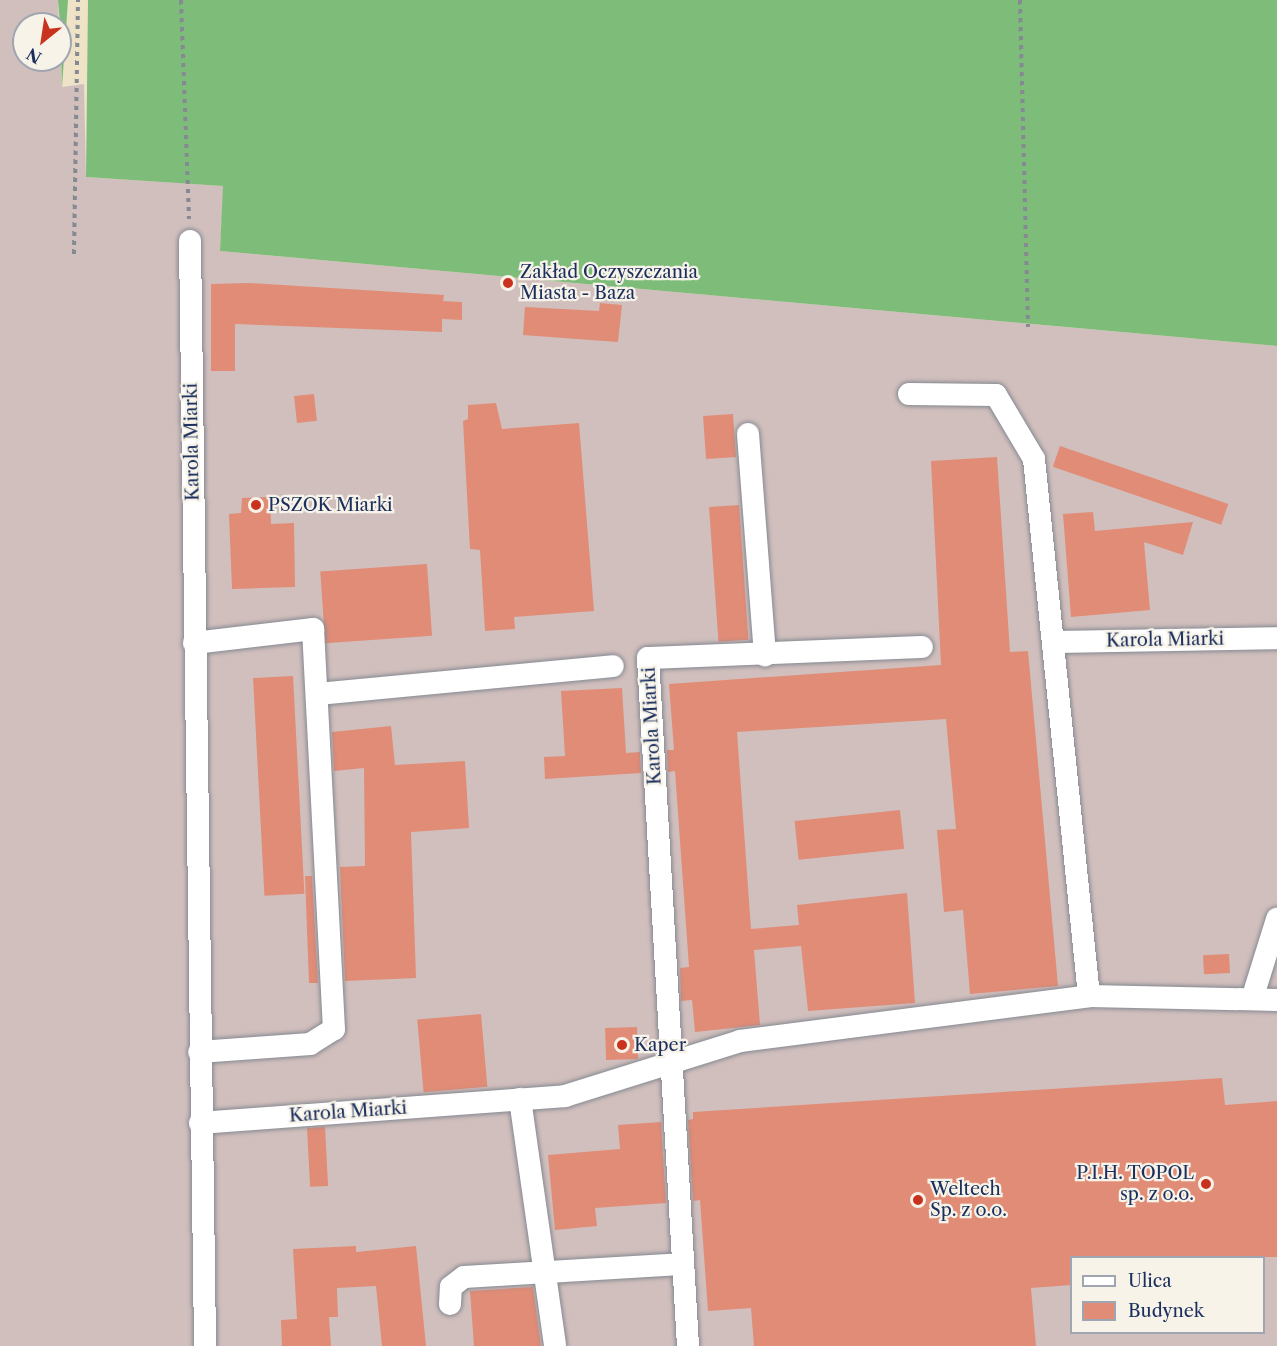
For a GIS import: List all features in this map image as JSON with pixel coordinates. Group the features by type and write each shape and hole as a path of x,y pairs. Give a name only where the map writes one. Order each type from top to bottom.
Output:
{"street":[{"name":"Karola Miarki","path":"190,241 199,1052 205,1346"},
{"path":"909,394 996,395 1034,459 1089,996"},
{"path":"748,434 765,655"},
{"path":"194,644 313,629 334,1029 310,1044 199,1052"},
{"name":"Karola Miarki","path":"1053,642 1277,638"},
{"name":"Karola Miarki","path":"688,1346 681,1264 648,658 922,647"},
{"name":"Karola Miarki","path":"318,694 614,666"},
{"path":"1253,996 1277,919"},
{"name":"Karola Miarki","path":"200,1123 565,1096 672,1066 740,1041 1089,996 1253,996 1277,1000"},
{"path":"520,1099 536,1238 548,1272 555,1346"},
{"path":"450,1304 451,1287 464,1277 681,1264"}],"path":[{"path":"74,254 78,0"},
{"path":"181,0 190,241"},
{"path":"1020,0 1028,327"}],"shaded area":[{"path":"0,0 58,0 58,12 12,12 12,72 61,72 62,87 84,84 86,177 224,186 220,251 1277,346 1277,1346 0,1346"}],"green space":[{"path":"58,0 68,0 67,12 59,12"},
{"path":"88,0 1277,0 1277,346 220,251 223,186 86,177"}],"building":[{"path":"249,283 444,295 443,301 462,302 462,320 442,319 442,332 235,324 235,371 211,371 211,284"},
{"path":"600,303 622,305 618,342 523,335 525,307 599,311"},
{"path":"314,394 317,421 297,423 294,396"},
{"path":"496,403 502,429 579,423 594,611 514,617 515,629 485,631 480,550 470,549 463,421 468,419 468,405"},
{"path":"733,414 736,457 706,459 703,416"},
{"path":"1060,446 1228,504 1221,525 1053,467"},
{"path":"997,457 1010,652 1028,651 1058,986 970,994 963,910 944,912 937,830 956,829 946,719 737,732 751,929 799,925 797,905 907,893 915,1003 808,1011 801,946 754,950 760,1025 695,1032 692,1000 681,1001 680,968 689,967 675,771 668,772 667,750 674,750 669,684 941,665 931,461"},
{"path":"270,497 271,524 294,523 295,587 232,589 229,514 241,513 242,498"},
{"path":"739,505 748,640 718,642 709,507"},
{"path":"1093,512 1095,531 1193,522 1183,555 1144,542 1150,610 1071,617 1063,514"},
{"path":"427,564 432,636 325,643 320,571"},
{"path":"293,676 304,894 264,896 253,678"},
{"path":"622,688 626,753 640,752 641,773 545,779 544,757 565,756 561,691"},
{"path":"391,726 395,765 465,761 469,828 411,832 416,978 345,981 340,867 365,866 364,768 334,771 332,732"},
{"path":"900,810 904,849 799,860 795,821"},
{"path":"305,876 312,876 318,983 309,983"},
{"path":"1229,954 1230,973 1204,974 1203,955"},
{"path":"481,1014 487,1087 424,1092 417,1020"},
{"name":"Kaper","path":"637,1027 638,1059 606,1060 605,1028"},
{"path":"1222,1078 1225,1105 1277,1101 1277,1257 1070,1256 1070,1285 1031,1288 1036,1346 754,1346 751,1308 708,1311 700,1200 693,1201 688,1120 693,1119 693,1112"},
{"path":"661,1122 666,1203 595,1208 597,1226 555,1230 548,1155 620,1149 618,1125"},
{"path":"325,1127 328,1186 310,1187 307,1128"},
{"path":"356,1246 356,1252 416,1246 426,1346 382,1346 376,1286 337,1288 338,1317 329,1317 331,1346 282,1346 281,1320 297,1319 293,1249"},
{"path":"533,1287 541,1346 474,1346 470,1291"}],"place":[{"name":"Zakład Oczyszczania Miasta - Baza","path":"508,283"},
{"name":"PSZOK Miarki","path":"256,505"},
{"name":"Kaper","path":"622,1045"},
{"name":"P.I.H. TOPOL sp. z o.o.","path":"1206,1184"},
{"name":"Weltech Sp. z o.o.","path":"918,1200"}]}
